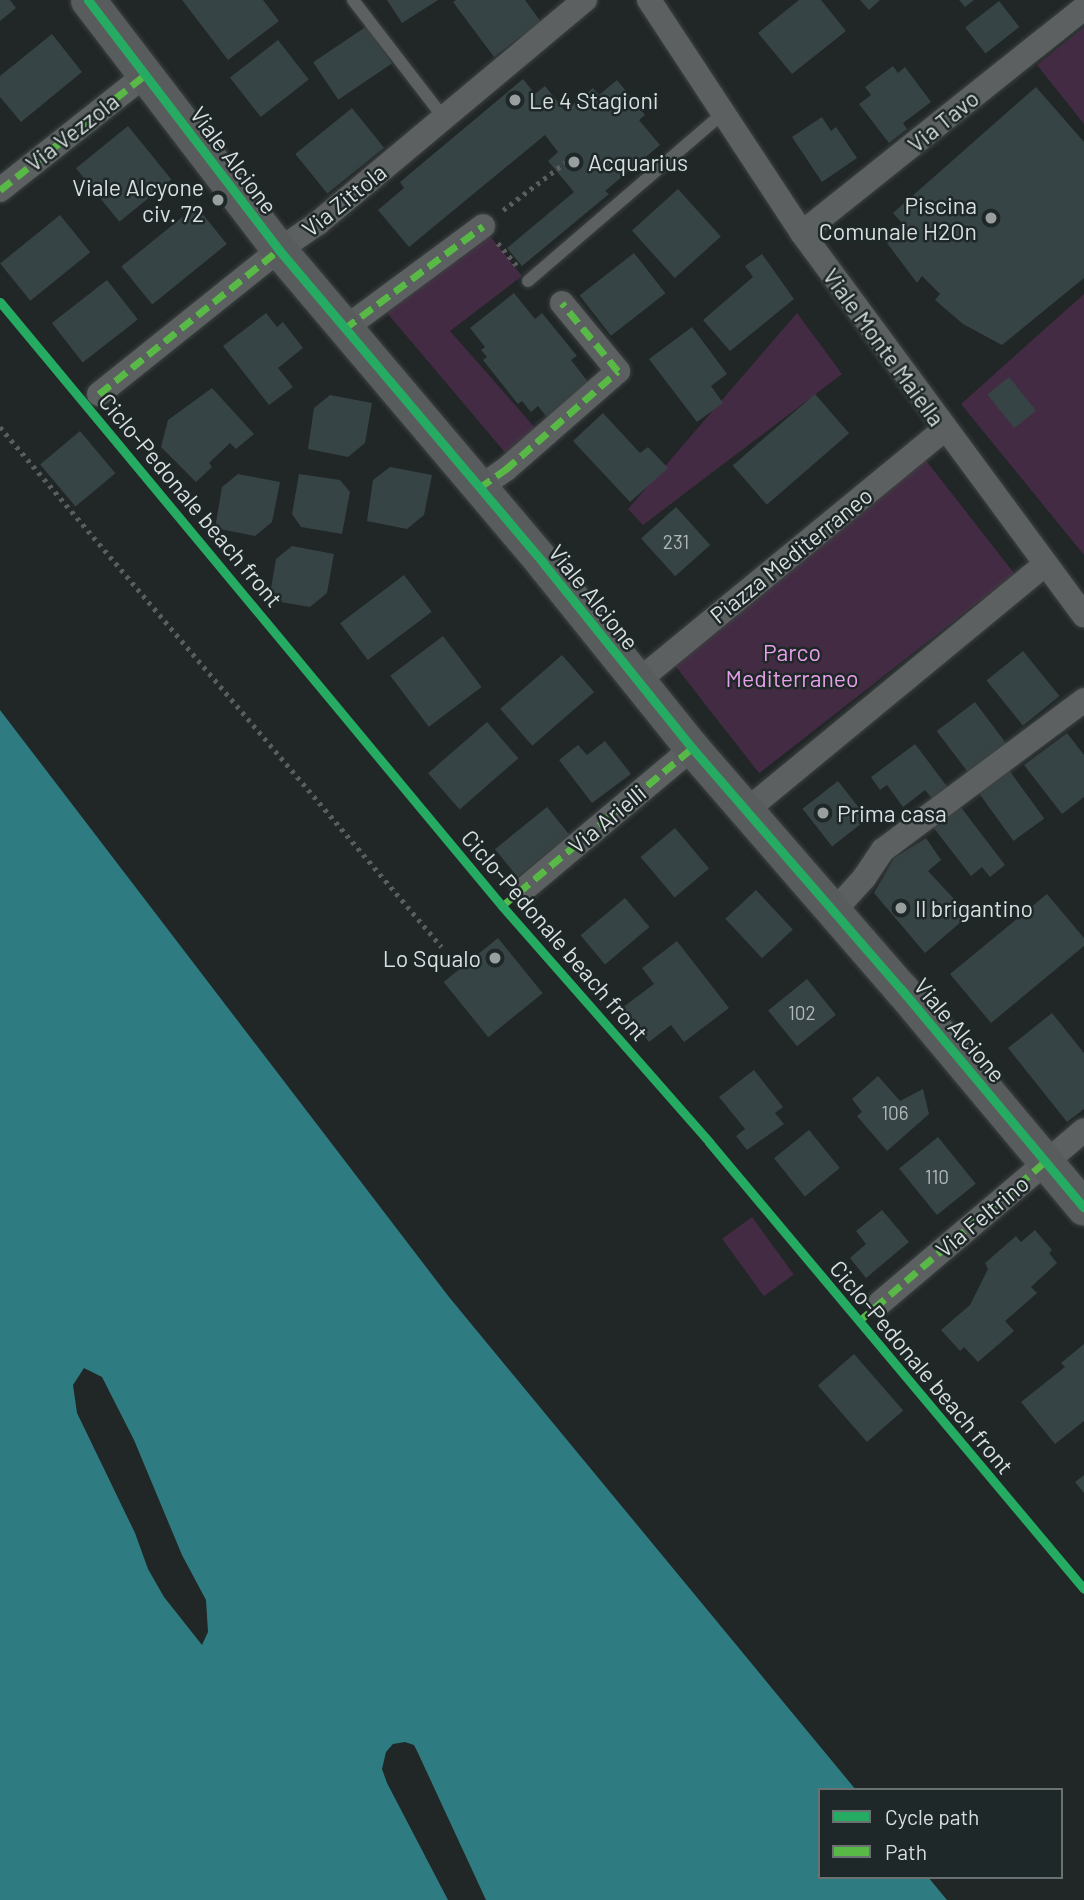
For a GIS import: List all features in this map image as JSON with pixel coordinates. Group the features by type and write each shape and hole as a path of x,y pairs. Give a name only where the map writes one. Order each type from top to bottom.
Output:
{"street":[{"name":"Viale Alcione","path":"88,0 279,250 344,329 479,488 692,748 834,911 1084,1208"},
{"name":"Via Zittola","path":"99,394 279,250 318,223 585,0"},
{"name":"Viale Monte Maiella","path":"649,0 802,233 944,430 1084,615"},
{"name":"Via Tavo","path":"802,233 1084,8"},
{"name":"Via Vezzola","path":"0,191 145,75"},
{"path":"344,329 490,221"},
{"path":"479,488 618,372 562,303"},
{"name":"Piazza Mediterraneo","path":"638,681 944,430"},
{"path":"747,810 1045,564"},
{"path":"834,911 864,878 883,849 1084,701"},
{"name":"Via Arielli","path":"523,890 692,748"},
{"name":"Via Feltrino","path":"880,1303 1084,1130"}],"lane":[{"path":"353,0 444,118"},
{"path":"528,281 723,113"}],"path":[{"path":"490,221 566,162"},
{"path":"0,427 442,947"}],"green space":[{"path":"1084,27 1084,124 1037,65"},
{"path":"490,236 522,276 450,331 536,429 508,456 382,307"},
{"path":"1084,294 1084,555 961,404"},
{"path":"797,313 842,374 643,525 628,509"},
{"name":"Parco Mediterraneo","path":"924,458 1015,574 759,773 669,657"},
{"path":"752,1217 794,1274 764,1296 722,1239"}],"water":[{"path":"0,710 449,1297 854,1788 818,1788 818,1879 930,1879 947,1900 0,1900"}],"pier":[{"path":"84,1368 102,1377 134,1440 182,1555 206,1600 208,1632 202,1645 164,1597 148,1569 135,1533 77,1413 73,1385"},
{"path":"405,1742 414,1745 486,1900 448,1900 387,1783 382,1769 386,1752 393,1744"}],"building":[{"path":"0,0 10,0 16,8 0,21"},
{"path":"182,0 263,0 279,21 228,60"},
{"path":"387,0 438,0 402,23"},
{"path":"525,0 541,22 494,57 453,2"},
{"path":"799,0 821,0 846,31 792,74 758,33"},
{"path":"860,0 880,0 869,10"},
{"path":"959,0 974,0 965,7"},
{"path":"999,1 1019,27 985,53 965,27"},
{"path":"367,26 392,63 338,100 313,62"},
{"path":"52,34 82,72 21,122 0,97 0,76"},
{"path":"278,40 309,79 261,117 230,78"},
{"path":"893,66 898,73 905,67 931,102 903,123 907,129 889,143 859,104 871,95 865,87"},
{"path":"523,79 535,94 545,86 565,111 593,88 599,95 617,80 645,115 639,120 660,145 605,191 609,194 522,266 507,248 574,192 548,161 558,152 545,135 409,247 378,210 404,188 400,182"},
{"name":"Piscina Comunale H2On","path":"1036,87 1084,142 1084,278 1002,345 963,324 935,300 940,294 922,276 917,283 887,243 902,223 893,213"},
{"path":"352,108 384,148 327,194 295,154"},
{"path":"822,117 831,131 836,127 857,158 822,182 792,137"},
{"path":"128,126 171,180 119,222 76,168"},
{"path":"678,189 721,237 675,278 632,230"},
{"path":"196,206 227,244 152,304 121,266"},
{"path":"60,215 90,252 30,301 0,263"},
{"path":"634,253 665,293 611,336 580,295"},
{"path":"762,254 794,299 730,351 703,320 753,277 745,266"},
{"path":"107,280 138,319 83,362 52,323"},
{"path":"514,293 535,319 542,313 577,356 571,360 592,387 549,420 538,406 531,412 522,401 518,404 483,360 487,357 481,350 485,347 470,328"},
{"path":"266,313 277,327 283,322 303,348 278,368 293,387 269,405 223,346"},
{"path":"692,327 727,374 711,386 723,403 697,422 649,359"},
{"path":"1009,377 1036,410 1014,428 987,395"},
{"path":"212,388 254,434 236,449 230,443 209,463 212,467 196,482 161,447 168,420"},
{"path":"815,394 849,433 767,505 733,466"},
{"path":"330,395 372,403 365,443 348,457 308,449 314,408"},
{"path":"603,413 640,453 648,447 668,468 630,502 573,441"},
{"path":"80,431 115,473 76,507 40,464"},
{"path":"390,467 432,475 424,515 407,529 367,521 373,480"},
{"path":"238,474 280,482 272,522 255,536 215,528 222,487"},
{"path":"299,474 340,480 350,492 342,534 301,527 292,514"},
{"path":"676,507 710,545 675,576 641,538"},
{"path":"292,546 334,554 327,593 310,607 269,600 276,559"},
{"path":"404,575 432,612 368,660 340,623"},
{"path":"443,636 482,687 429,727 390,676"},
{"path":"1023,651 1060,696 1023,726 986,681"},
{"path":"562,655 594,692 532,746 500,709"},
{"path":"975,702 1007,745 969,774 937,731"},
{"path":"487,722 518,758 460,809 428,773"},
{"path":"1067,733 1084,755 1084,797 1062,814 1024,765"},
{"path":"605,741 631,774 592,803 559,760 578,745 587,755"},
{"path":"915,744 949,789 934,801 925,790 903,807 887,785 880,790 871,777"},
{"path":"1009,770 1044,819 1014,841 978,792"},
{"path":"838,781 868,819 832,847 803,809"},
{"path":"960,806 1005,865 990,877 982,867 971,876 933,827"},
{"path":"547,807 570,835 518,877 495,849"},
{"path":"675,828 709,869 675,898 641,857"},
{"path":"926,838 941,860 928,871 969,915 925,953 874,893 894,858"},
{"path":"756,890 793,929 762,958 725,919"},
{"path":"1047,894 1084,938 1084,946 991,1023 950,974"},
{"path":"625,898 649,927 605,964 581,935"},
{"path":"498,938 543,993 488,1037 444,982"},
{"path":"677,941 729,1008 684,1042 671,1025 649,1042 622,1008 654,984 642,968"},
{"path":"807,979 836,1015 797,1046 768,1010"},
{"path":"1052,1013 1084,1053 1084,1109 1067,1122 1008,1048"},
{"path":"754,1070 783,1107 775,1113 784,1124 747,1150 736,1136 745,1129 719,1097"},
{"path":"878,1076 900,1101 923,1089 929,1114 887,1151 857,1116 862,1112 852,1099"},
{"path":"809,1130 840,1168 805,1196 774,1158"},
{"path":"938,1137 976,1184 937,1215 899,1168"},
{"path":"882,1210 909,1242 866,1278 850,1258 866,1244 856,1231"},
{"path":"1035,1230 1052,1250 1049,1253 1057,1263 1031,1287 1037,1293 1005,1321 1014,1331 978,1362 964,1347 960,1351 941,1330 970,1305 988,1269 985,1263 1016,1236 1021,1242"},
{"path":"1084,1344 1084,1421 1055,1444 1021,1402 1065,1367 1061,1363"},
{"path":"854,1354 903,1411 867,1442 818,1385"},
{"path":"1084,1475 1084,1493 1075,1482"}],"marked path":[{"path":"0,190 145,75"},
{"path":"344,329 483,226"},
{"path":"99,394 279,250"},
{"path":"479,488 505,470 618,371 562,303"},
{"path":"502,906 692,748"},
{"path":"858,1322 1045,1162"}],"cycle path":[{"path":"88,0 279,250 544,564 692,748 901,989 1084,1208"},
{"name":"Ciclo-Pedonale beach front","path":"0,302 502,906 709,1142 1084,1589"}],"place":[{"name":"Le 4 Stagioni","path":"515,100"},
{"name":"Acquarius","path":"574,162"},
{"name":"Viale Alcyone civ. 72","path":"218,200"},
{"name":"Piscina Comunale H2On","path":"991,218"},
{"name":"Prima casa","path":"823,813"},
{"name":"Il brigantino","path":"901,908"},
{"name":"Lo Squalo","path":"495,958"}]}
